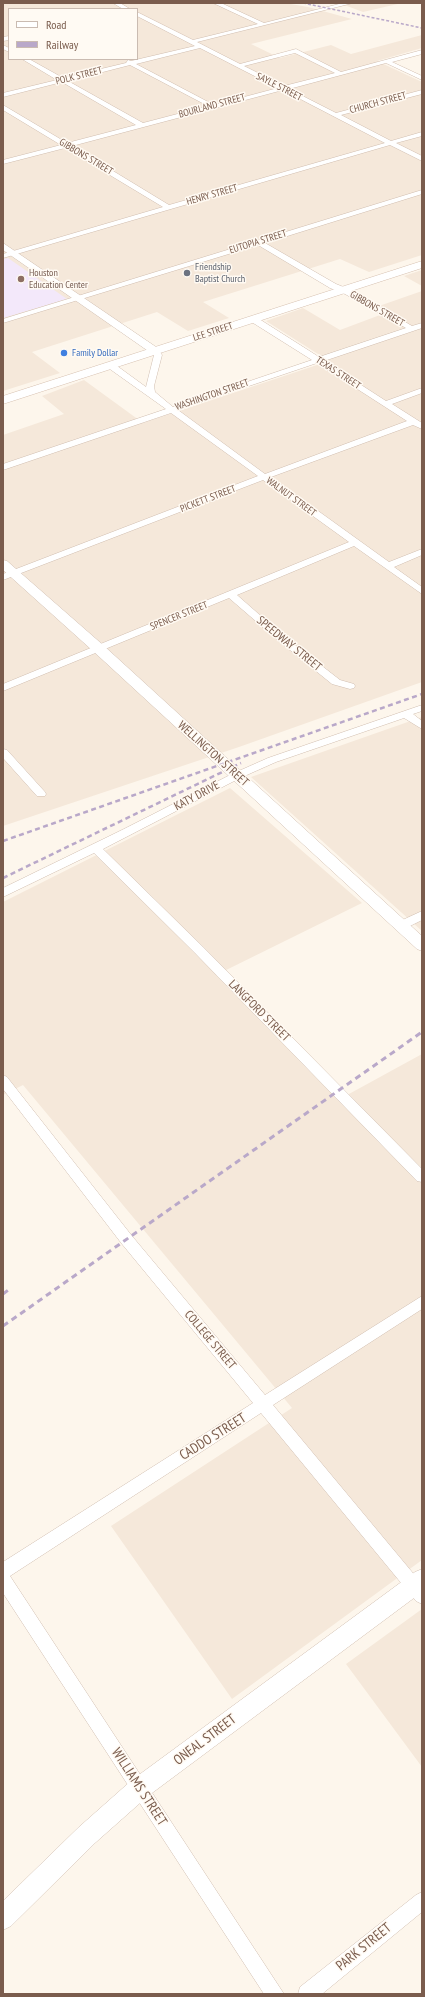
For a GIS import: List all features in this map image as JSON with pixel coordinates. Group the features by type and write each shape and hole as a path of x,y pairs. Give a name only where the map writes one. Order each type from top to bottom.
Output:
{"main road":[{"name":"LEE STREET","path":"3,400 422,264"}],"street":[{"path":"116,3 126,8"},
{"path":"216,3 262,24"},
{"path":"192,42 350,3"},
{"name":"SAYLE STREET","path":"138,15 422,159"},
{"name":"POLK STREET","path":"3,95 201,46"},
{"path":"239,66 296,51 339,73"},
{"name":"BOURLAND STREET","path":"3,162 422,52"},
{"path":"27,60 141,125"},
{"path":"125,60 212,106"},
{"path":"386,61 422,78"},
{"name":"CHURCH STREET","path":"334,115 422,92"},
{"name":"GIBBONS STREET","path":"3,107 169,208"},
{"name":"HENRY STREET","path":"3,256 422,134"},
{"name":"EUTOPIA STREET","path":"3,321 422,192"},
{"name":"GIBBONS STREET","path":"259,242 411,328"},
{"path":"3,246 155,351"},
{"name":"TEXAS STREET","path":"253,320 422,427"},
{"name":"WASHINGTON STREET","path":"3,467 422,325"},
{"name":"WALNUT STREET","path":"155,351 158,355 150,386 151,393 161,402"},
{"name":"WALNUT STREET","path":"110,365 422,591"},
{"path":"385,404 422,390"},
{"name":"PICKETT STREET","path":"6,571 413,422"},
{"name":"SPENCER STREET","path":"3,688 354,543"},
{"path":"388,566 422,552"},
{"name":"WELLINGTON STREET","path":"6,571 98,648 422,945"},
{"name":"SPEEDWAY STREET","path":"231,595 283,640 336,682 350,686"},
{"name":"KATY DRIVE","path":"3,893 236,776 272,760 422,708"},
{"path":"406,714 422,726"},
{"path":"3,752 41,794"},
{"name":"LANGFORD STREET","path":"94,848 199,950 422,1177"},
{"path":"400,926 422,914"},
{"name":"COLLEGE STREET","path":"3,1080 127,1240 264,1405 419,1587"},
{"name":"CADDO STREET","path":"3,1571 264,1405 422,1302"},
{"name":"WILLIAMS STREET","path":"3,1580 275,1994"},
{"name":"ONEAL STREET","path":"3,1918 87,1835 140,1788 419,1587"},
{"name":"PARK STREET","path":"307,1994 422,1900"}],"shaded area":[{"path":"3,3 285,3 308,7 352,19 251,44 280,58 331,45 351,54 422,35 422,48 377,61 422,82 422,255 369,272 340,259 203,302 229,318 188,331 157,312 32,352 60,373 3,391"},
{"path":"339,3 402,3 363,12"},
{"name":"Houston Education Center","path":"8,258 67,299 3,318 3,259"},
{"path":"422,270 422,286 404,276"},
{"path":"422,291 422,682 239,747 3,826 3,435 64,414 42,396 84,380 143,423 329,361 266,321 303,308 340,330 388,312 379,306"},
{"path":"422,717 422,931 251,777"},
{"path":"230,788 362,903 216,975 338,1100 422,1054 422,1560 232,1699 111,1526 292,1408 23,1085 3,1095 3,902"},
{"path":"422,1609 422,1767 346,1664"}],"railway":[{"path":"303,3 422,28"},
{"path":"3,841 422,694"},
{"path":"3,878 241,763"},
{"path":"3,1326 422,1032"},
{"path":"3,1294 11,1288"}],"place":[{"name":"Friendship Baptist Church","path":"187,273"},
{"name":"Houston Education Center","path":"21,279"},
{"name":"Family Dollar","path":"64,353"}]}
